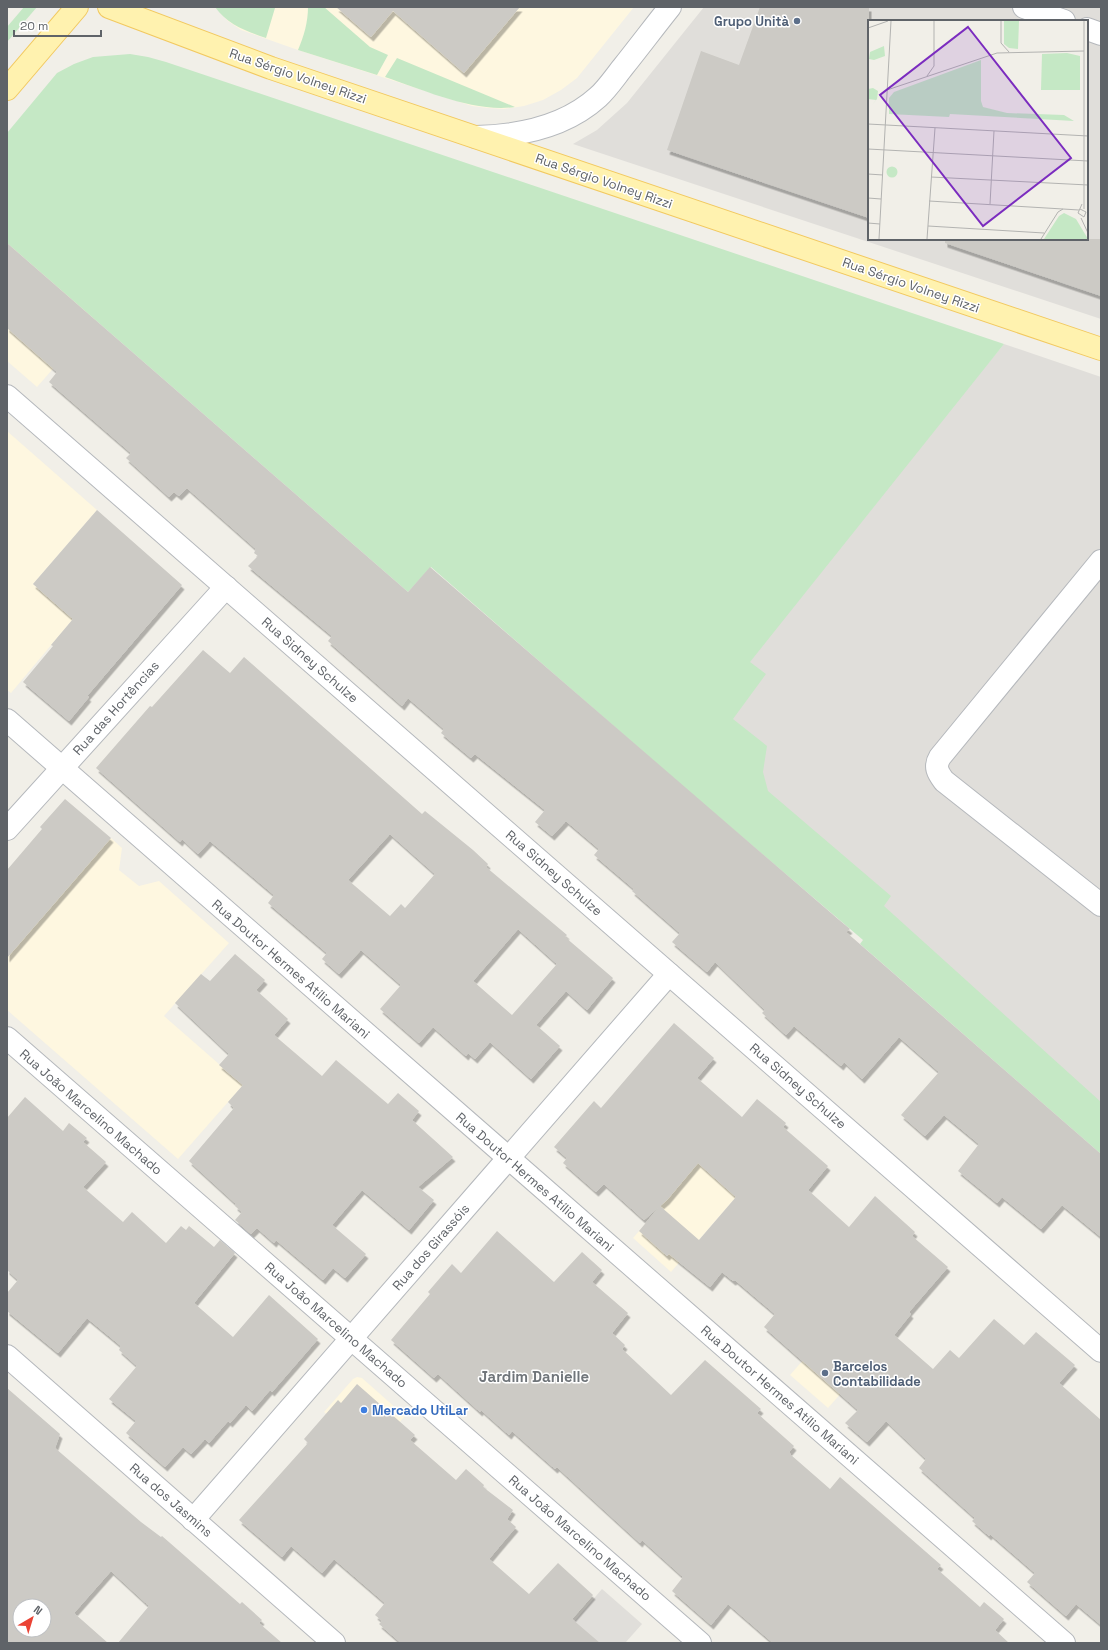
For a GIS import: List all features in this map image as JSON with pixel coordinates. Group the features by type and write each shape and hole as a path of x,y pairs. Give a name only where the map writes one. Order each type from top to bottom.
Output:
{"main road":[{"path":"7,89 77,7"},
{"name":"Rua Sérgio Volney Rizzi","path":"109,7 271,68 1101,349"}],"street":[{"path":"475,137 501,136 528,131 557,123 582,109 598,97 670,7"},
{"path":"1024,7 1061,20"},
{"path":"1088,29 1101,34"},
{"name":"Rua Sidney Schulze","path":"7,396 1101,1351"},
{"path":"1101,561 940,757 936,768 944,781 1101,905"},
{"name":"Rua das Hortências","path":"7,830 226,587"},
{"name":"Rua Doutor Hermes Atílio Mariani","path":"7,720 1064,1643"},
{"name":"Rua dos Girassóis","path":"193,1520 669,974"},
{"name":"Rua João Marcelino Machado","path":"7,1038 700,1643"},
{"name":"Rua dos Jasmins","path":"7,1356 334,1643"}],"shaded area":[{"path":"215,7 634,7 577,78 561,90 543,100 524,106 504,109 472,106 241,30 228,21"},
{"path":"704,7 1101,7 1101,319 573,144 597,130 627,103"},
{"path":"7,243 96,320 37,387 7,361"},
{"path":"1004,344 1101,377 1101,1112 672,743"},
{"path":"7,431 97,510 33,584 73,619 11,693 7,690"},
{"path":"111,838 122,848 119,870 139,886 159,881 229,943 164,1016 243,1085 178,1159 7,1010 7,880"},
{"path":"698,1163 736,1197 671,1272 633,1238"},
{"path":"841,1317 893,1335 828,1408 790,1375"},
{"path":"357,1377 362,1378 405,1416 372,1454 324,1412 353,1379"},
{"path":"602,1589 642,1624 625,1643 556,1643"}],"green space":[{"path":"24,7 37,7 7,42 7,27"},
{"path":"215,7 275,8 266,38 238,27 220,13"},
{"path":"308,7 324,7 370,47 388,55 377,75 298,50 305,29"},
{"path":"130,54 166,62 1004,344 750,662 766,674 733,719 767,746 763,772 768,791 891,896 884,906 1101,1102 1101,1154 860,944 863,940 692,794 431,567 408,592 7,243 7,133 57,73 74,64 93,57"},
{"path":"397,58 515,107 499,108 466,104 432,94 385,77"}],"building":[{"path":"336,7 520,7 464,73 393,11 371,37"},
{"path":"760,7 869,7 868,218 667,150 701,51 739,65"},
{"path":"1101,239 1101,296 945,243 945,240"},
{"path":"7,243 408,592 430,567 850,929 846,932 1101,1154 1101,1237 1062,1205 1041,1229 1002,1197 997,1203 958,1171 979,1144 944,1115 925,1136 901,1115 939,1072 899,1037 862,1079 844,1062 841,1066 794,1026 786,1035 762,1013 765,1010 715,962 707,972 672,942 680,933 632,891 634,889 594,855 599,849 566,821 552,836 535,822 545,810 475,754 471,758 441,733 444,729 408,698 402,706 328,641 332,636 248,566 258,556 254,553 256,549 187,488 179,496 174,492 169,497 126,458 131,453 49,382 57,372 7,328"},
{"path":"97,510 182,585 87,696 89,697 69,721 23,682 73,619 33,584"},
{"path":"203,650 230,673 244,657 422,814 425,811 473,850 488,864 486,867 567,935 565,937 613,978 587,1010 566,991 536,1025 560,1046 531,1079 490,1042 475,1059 468,1053 466,1056 433,1027 419,1043 380,1009 401,985 361,950 339,974 322,959 327,953 268,903 274,895 210,841 198,854 182,839 180,842 96,768 150,706 152,707","holes":["390,834 435,874 405,908 401,904 390,916 348,880","518,929 557,964 512,1015 473,981"]},
{"path":"65,799 111,838 7,958 7,870 42,829 40,827"},
{"path":"235,954 265,980 256,990 288,1019 274,1035 322,1076 336,1060 388,1104 398,1093 419,1111 412,1120 453,1157 418,1187 434,1200 409,1230 362,1190 332,1225 366,1254 345,1278 333,1268 323,1280 276,1240 274,1243 257,1228 251,1234 235,1220 242,1212 235,1206 236,1204 189,1161 234,1108 228,1102 243,1085 219,1065 229,1054 175,1003 201,974 210,981"},
{"path":"674,1023 714,1058 697,1078 742,1117 757,1099 786,1123 783,1127 828,1166 808,1190 849,1227 875,1196 915,1232 912,1236 948,1267 909,1312 911,1314 894,1335 933,1369 950,1350 959,1358 994,1319 1024,1345 1036,1332 1075,1365 1059,1383 1101,1420 1101,1625 1076,1604 1066,1616 1027,1582 1035,1573 990,1534 989,1536 972,1521 975,1518 919,1468 926,1459 886,1421 867,1442 845,1423 858,1410 764,1327 775,1314 735,1280 733,1281 722,1272 710,1287 669,1254 667,1256 639,1231 659,1207 644,1220 604,1184 596,1192 563,1163 567,1158 554,1147 594,1101 601,1108","holes":["698,1163 736,1197 699,1240 660,1206 667,1200"]},
{"path":"25,1097 63,1131 69,1123 87,1138 83,1142 106,1162 83,1187 123,1222 132,1212 166,1243 181,1226 186,1230 189,1226 214,1247 220,1240 235,1253 194,1303 233,1337 269,1295 318,1339 272,1392 270,1390 252,1411 246,1405 230,1423 228,1421 209,1443 205,1439 191,1454 183,1447 165,1467 126,1433 136,1421 109,1399 137,1366 119,1350 121,1346 87,1318 58,1353 7,1311 7,1293 18,1280 7,1270 7,1118"},
{"path":"497,1231 554,1282 582,1252 602,1270 592,1282 628,1313 612,1333 625,1345 622,1349 671,1395 705,1360 761,1409 757,1413 794,1446 789,1452 791,1455 830,1489 840,1477 941,1565 937,1569 980,1607 984,1602 1004,1619 995,1630 1009,1643 773,1643 728,1604 711,1625 672,1591 683,1577 642,1540 640,1543 557,1467 555,1469 512,1431 509,1435 481,1410 480,1412 438,1374 434,1378 391,1340 430,1294 428,1292 452,1264 461,1273"},
{"path":"357,1384 415,1435 410,1440 456,1480 466,1469 484,1485 483,1487 513,1510 507,1519 516,1527 489,1559 529,1594 558,1563 593,1595 572,1619 600,1643 401,1643 379,1624 382,1621 375,1615 385,1603 334,1559 322,1573 291,1546 282,1557 239,1520 308,1443 304,1439 338,1400 341,1403"},
{"path":"7,1388 60,1434 55,1448 141,1522 161,1537 162,1536 240,1604 242,1602 262,1620 259,1623 282,1643 118,1643 149,1606 111,1571 74,1613 108,1643 7,1643"}],"place":[{"name":"Grupo Unità","path":"797,21"},
{"name":"Barcelos Contabilidade","path":"825,1373"},
{"name":"Mercado UtiLar","path":"364,1410"}],"district":[{"name":"Jardim Danielle","path":"534,1376"}]}
